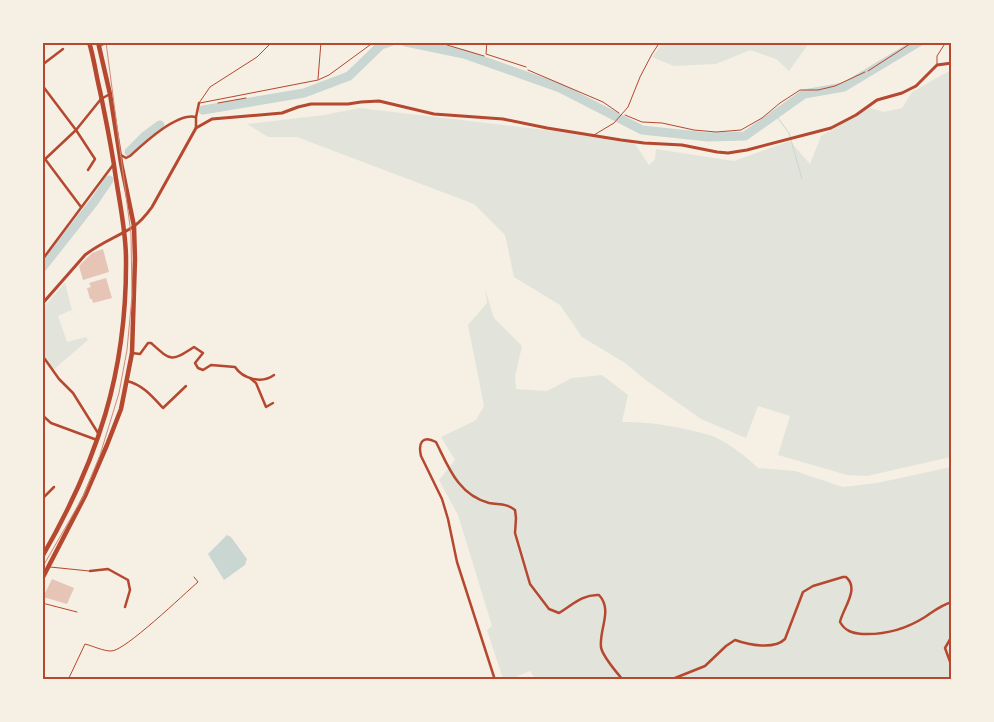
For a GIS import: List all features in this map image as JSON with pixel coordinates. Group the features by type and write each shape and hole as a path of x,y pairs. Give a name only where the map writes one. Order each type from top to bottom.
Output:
{"main road":[{"path":"42,557 77,493 99,438 120,357 125,308 126,257 124,231 89,42"},
{"path":"42,579 50,567 85,496 121,410 132,353 135,259 134,226 99,45"}],"street":[{"path":"42,65 64,49"},
{"path":"196,128 212,119 282,113 311,104 348,104 379,101 434,114 503,119 621,140 682,145 728,153 839,125 877,100 902,93 916,86 936,65 952,63"},
{"path":"42,85 76,130 95,160 88,170"},
{"path":"42,162 76,130 101,99 110,94"},
{"path":"42,304 85,255 93,248 134,226 152,207 196,128 199,103"},
{"path":"120,154 126,158 164,128 187,116 196,117"},
{"path":"42,154 81,207"},
{"path":"43,258 113,164"},
{"path":"132,353 140,354 148,343 165,357 171,359 181,356 194,347 203,353 195,363 198,368 203,370 211,365 235,367 240,374 261,381 269,379 274,375"},
{"path":"42,355 59,379 73,393 99,438"},
{"path":"249,377 256,383 266,407 274,403"},
{"path":"127,381 144,388 163,408 186,386"},
{"path":"42,415 51,423 99,438"},
{"path":"495,680 457,562 442,499 419,450 424,439 429,438 436,442 456,481 464,489 489,503 510,505 515,510 515,533 530,584 548,609 559,613 582,598 592,594 599,595 603,600 606,615 601,631 601,649 622,680"},
{"path":"42,499 54,487"},
{"path":"90,571 108,569 128,580 130,590 125,607"},
{"path":"670,680 705,666 735,640 743,643 764,645 782,643 802,592 813,586 843,577 849,580 853,589 840,622 844,629 853,634 876,635 891,632 925,617 938,606 952,602"},
{"path":"952,636 945,648 952,667"}],"lane":[{"path":"99,45 109,42"},
{"path":"199,103 210,86 257,57 272,42"},
{"path":"318,80 321,42"},
{"path":"199,103 318,80 328,76 374,42"},
{"path":"487,42 486,54 526,68"},
{"path":"593,135 614,122 628,107 640,77 660,42"},
{"path":"868,71 913,42"},
{"path":"936,65 937,56 946,42"},
{"path":"50,567 90,571"},
{"path":"68,680 85,644 111,651 118,650 198,582 194,577"},
{"path":"42,604 77,612"}],"path":[{"path":"437,42 488,57"},
{"path":"526,68 585,94 621,115 642,122 662,123 694,130 716,132 741,130 762,118 800,90 818,90 835,86 852,80 868,71"}],"shaded area":[{"path":"663,43 809,43 789,71 776,59 750,50 716,64 674,66 652,57"},
{"path":"951,70 951,457 867,476 847,475 778,455 790,416 758,406 746,438 701,419 625,363 582,337 560,305 514,277 505,235 474,204 297,137 268,137 247,124 324,115 359,108 555,131 635,144 649,165 655,159 656,149 734,161 790,141 810,164 821,136 870,108 884,112 902,108 912,92"},
{"path":"65,283 72,310 58,316 67,342 86,337 88,340 53,370 43,352 42,309"},
{"path":"485,289 494,318 522,346 515,376 516,389 547,391 572,378 602,375 628,395 622,422 664,425 706,434 734,448 758,468 795,471 843,487 877,483 951,467 951,679 536,680 530,671 511,679 503,679 487,630 492,626 458,515 439,480 455,460 441,437 476,420 484,406 468,325 487,303"},
{"path":"227,535 231,537 247,559 245,565 224,580 208,554"}],"building":[{"path":"103,249 109,272 83,280 79,266 92,253"},
{"path":"106,278 112,298 93,303 87,288 91,287 89,283"},
{"path":"52,579 74,588 67,604 43,597"}],"waterway":[{"path":"203,110 304,93 349,76 381,45 390,42"},
{"path":"406,42 464,54 560,88 642,130 708,137 745,136 804,94 844,87 919,42"},
{"path":"775,114 789,133 802,179"},
{"path":"129,152 145,136 160,125"},
{"path":"42,268 109,180"}],"railway":[{"path":"42,568 83,497 100,455 119,393 127,350 132,296 131,234 106,42"}]}
